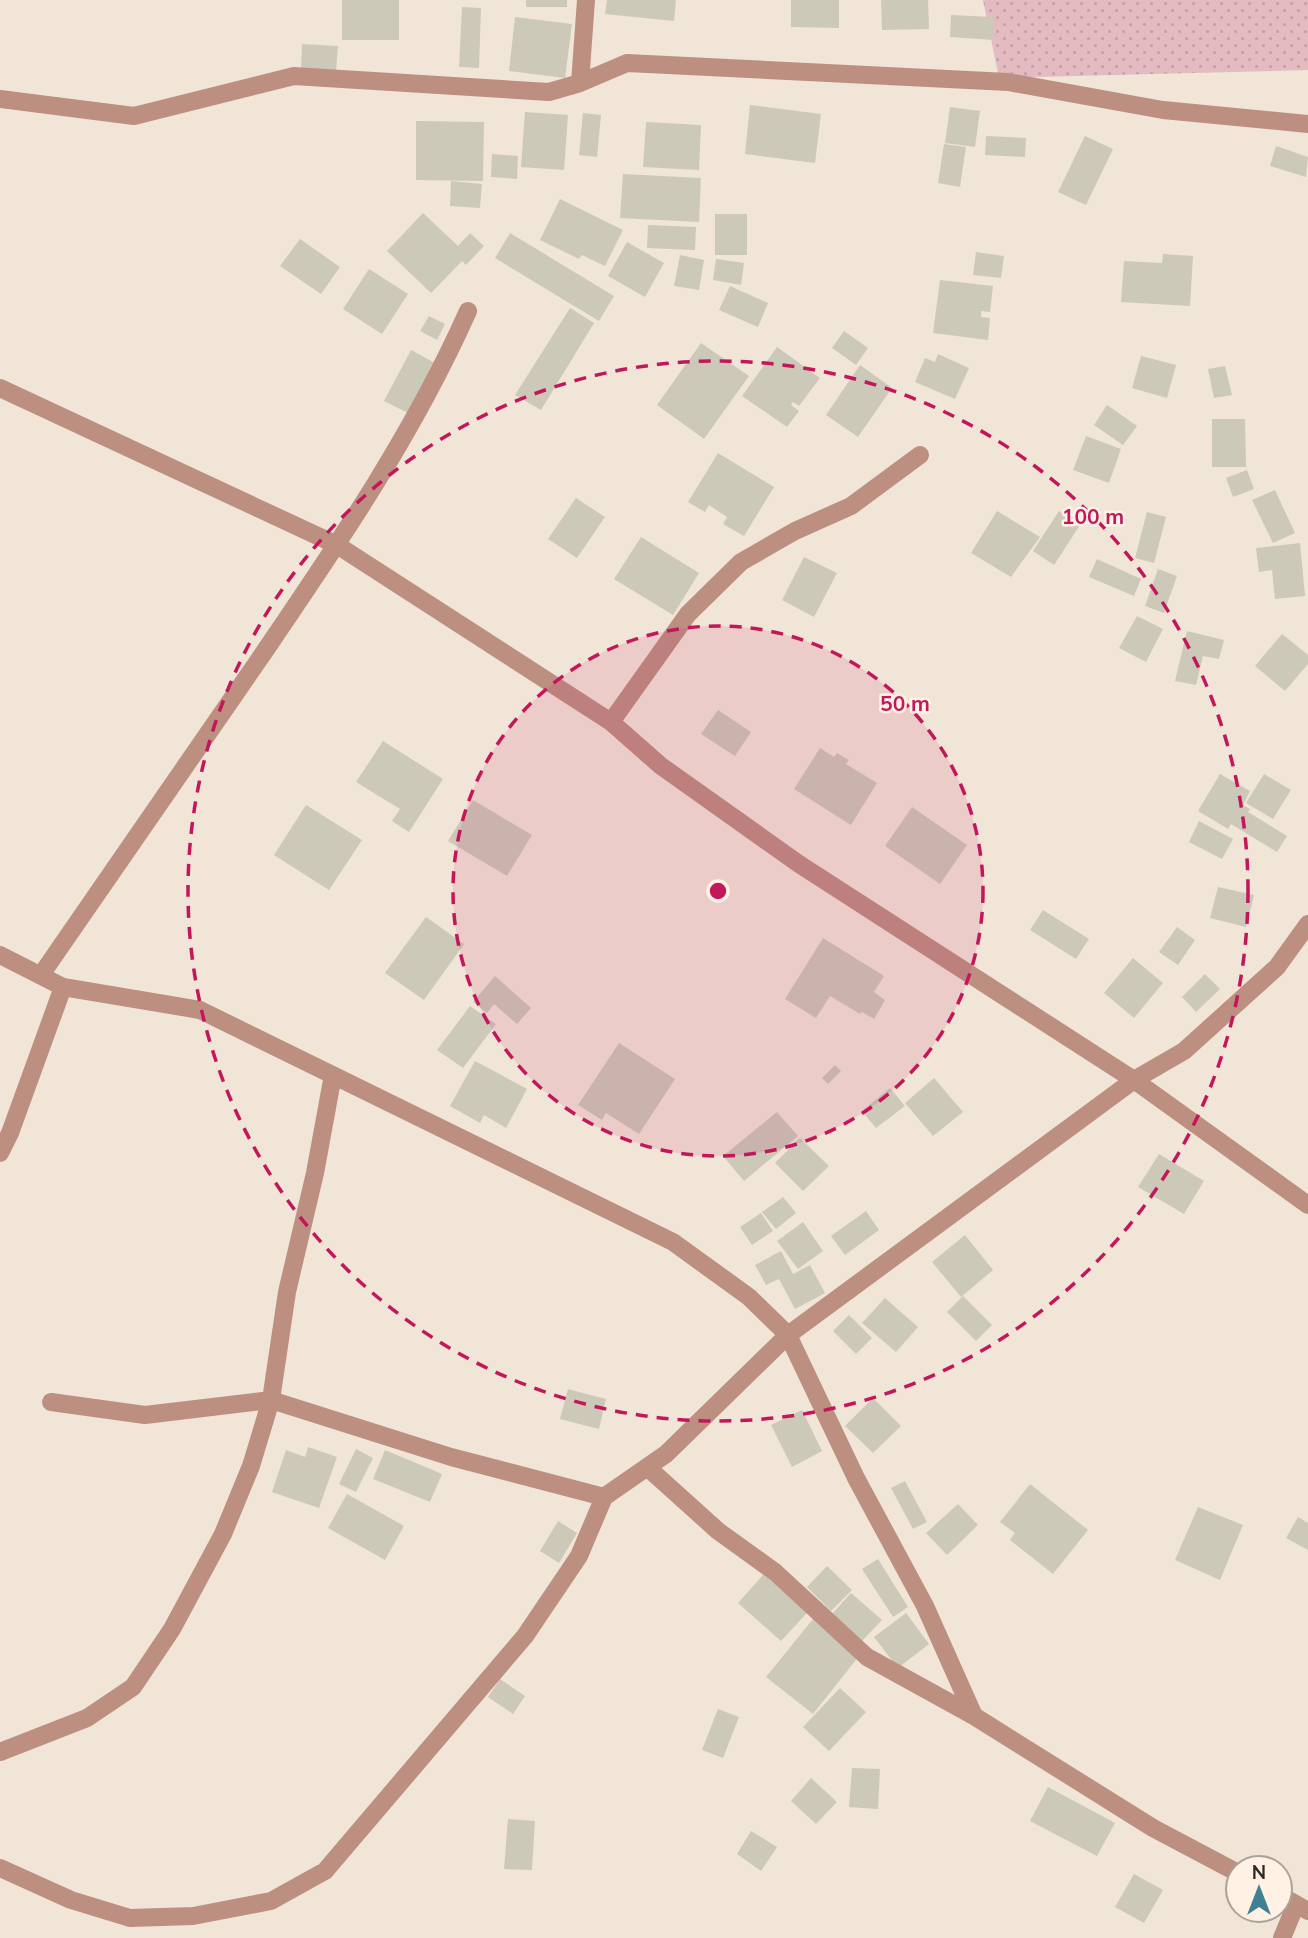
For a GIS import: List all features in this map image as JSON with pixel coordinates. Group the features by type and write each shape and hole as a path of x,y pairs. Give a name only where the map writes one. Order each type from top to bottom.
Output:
{"street":[{"path":"580,83 586,0"},
{"path":"0,99 134,116 294,76 549,92 580,83 626,62 1008,82 1163,110 1308,124"},
{"path":"41,975 337,545 416,418 468,312"},
{"path":"0,388 337,545 611,722 660,766 799,864 1134,1080 1308,1205"},
{"path":"611,722 688,614 741,562 795,531 851,506 920,455"},
{"path":"0,1868 71,1900 130,1918 193,1916 271,1901 325,1871 525,1636 579,1556 604,1497 666,1454 788,1335 1134,1080 1184,1051 1277,967 1308,924"},
{"path":"0,955 63,987 200,1010 673,1242 749,1297 788,1335 856,1478 925,1605 974,1716"},
{"path":"0,1153 10,1133 63,987"},
{"path":"0,1752 87,1718 133,1687 172,1629 223,1534 251,1466 271,1401 287,1292 315,1173 333,1075"},
{"path":"51,1402 145,1415 271,1401 438,1453 604,1497"},
{"path":"647,1467 718,1531 775,1572 867,1657 974,1716 1153,1828 1224,1866"},
{"path":"1282,1938 1302,1907"}],"shaded area":[{"path":"983,0 1308,0 1308,70 999,78"}],"building":[{"path":"342,0 399,0 399,40 342,40"},
{"path":"526,0 567,0 567,7 526,7"},
{"path":"607,0 676,0 674,21 605,14"},
{"path":"791,0 839,0 839,28 791,27"},
{"path":"881,0 928,0 929,29 882,30"},
{"path":"462,7 481,8 479,68 459,67"},
{"path":"951,15 994,17 993,40 950,37"},
{"path":"515,17 572,24 565,78 509,71"},
{"path":"302,44 338,46 336,71 301,69"},
{"path":"750,105 821,114 815,163 745,154"},
{"path":"950,107 980,111 975,147 945,143"},
{"path":"525,112 568,115 564,170 521,167"},
{"path":"583,113 601,115 597,157 579,155"},
{"path":"416,121 484,122 483,181 416,180"},
{"path":"646,122 701,125 699,170 643,167"},
{"path":"986,136 1026,138 1025,157 985,155"},
{"path":"1085,136 1113,149 1086,205 1058,192"},
{"path":"944,144 966,147 960,187 938,183"},
{"path":"1276,146 1308,157 1306,177 1270,166"},
{"path":"492,154 518,156 517,179 491,177"},
{"path":"623,174 701,178 699,222 620,218"},
{"path":"451,181 482,184 480,208 450,206"},
{"path":"560,199 623,230 605,266 582,255 579,259 540,240"},
{"path":"423,213 458,246 470,233 484,246 466,265 462,261 431,293 387,251"},
{"path":"715,214 747,214 747,255 715,255"},
{"path":"648,225 696,227 695,250 647,248"},
{"path":"510,233 614,296 599,321 495,258"},
{"path":"300,239 340,267 321,294 280,266"},
{"path":"627,242 664,263 645,297 608,276"},
{"path":"976,252 1004,256 1001,278 973,275"},
{"path":"1163,254 1193,256 1190,306 1121,302 1124,261 1162,263"},
{"path":"680,255 704,260 699,290 674,286"},
{"path":"716,259 744,263 741,285 713,280"},
{"path":"369,269 408,294 382,334 343,309"},
{"path":"940,280 993,286 990,312 981,311 981,317 990,318 988,340 933,333"},
{"path":"730,286 768,303 758,327 719,310"},
{"path":"570,308 594,323 541,410 515,395"},
{"path":"429,316 445,324 437,340 420,331"},
{"path":"844,331 868,348 856,365 832,348"},
{"path":"701,343 749,376 704,439 657,405"},
{"path":"777,347 820,378 799,406 793,402 791,405 799,411 787,427 742,396"},
{"path":"411,350 435,363 408,413 384,401"},
{"path":"938,354 969,368 955,399 915,382 925,358 935,362"},
{"path":"1141,356 1176,365 1167,398 1132,388"},
{"path":"860,365 892,388 858,437 826,415"},
{"path":"1225,366 1232,395 1214,398 1208,369"},
{"path":"1107,405 1137,426 1123,445 1094,425"},
{"path":"1212,419 1245,419 1246,467 1212,467"},
{"path":"1086,436 1121,449 1109,483 1073,470"},
{"path":"718,453 774,487 744,536 723,524 727,517 709,505 705,512 688,502"},
{"path":"1247,470 1254,489 1233,497 1226,478"},
{"path":"1275,490 1295,533 1273,543 1252,500"},
{"path":"576,498 605,517 577,558 548,539"},
{"path":"997,511 1040,537 1011,577 971,553"},
{"path":"1059,511 1080,525 1054,565 1033,551"},
{"path":"1147,512 1166,517 1154,563 1135,558"},
{"path":"641,537 699,573 673,615 614,579"},
{"path":"1300,543 1305,596 1275,599 1272,570 1259,572 1256,548"},
{"path":"804,557 837,573 814,617 782,600"},
{"path":"1097,559 1141,579 1134,596 1089,577"},
{"path":"1158,569 1177,576 1164,613 1145,606"},
{"path":"1137,616 1163,629 1146,662 1119,648"},
{"path":"1187,631 1224,640 1219,659 1203,656 1196,685 1175,681"},
{"path":"1282,634 1308,655 1308,664 1285,691 1255,666"},
{"path":"718,710 751,732 735,756 701,734"},
{"path":"383,741 443,779 409,832 392,821 400,809 356,782"},
{"path":"820,748 834,757 837,753 849,760 846,764 877,783 851,825 794,789"},
{"path":"1220,774 1250,791 1243,805 1250,809 1248,812 1287,836 1277,852 1231,824 1228,829 1198,811"},
{"path":"1264,774 1291,790 1273,819 1246,803"},
{"path":"473,800 532,835 507,876 448,841"},
{"path":"306,805 362,840 329,890 274,855"},
{"path":"912,807 967,845 940,884 885,846"},
{"path":"1199,821 1233,839 1222,859 1189,842"},
{"path":"1218,887 1254,895 1246,927 1210,918"},
{"path":"1043,910 1089,939 1076,959 1030,930"},
{"path":"426,917 464,944 424,1000 385,973"},
{"path":"1177,927 1195,940 1178,965 1159,952"},
{"path":"823,938 884,976 874,992 885,1000 874,1019 830,996 816,1018 785,999"},
{"path":"1133,958 1163,983 1134,1018 1104,993"},
{"path":"1205,974 1220,989 1196,1012 1182,997"},
{"path":"495,976 531,1008 517,1024 494,1004 487,1013 473,1002"},
{"path":"470,1006 496,1024 463,1068 437,1050"},
{"path":"619,1043 675,1079 639,1134 606,1113 602,1120 578,1105"},
{"path":"475,1061 527,1089 506,1128 484,1115 480,1123 450,1106"},
{"path":"835,1065 841,1071 828,1084 822,1078"},
{"path":"934,1078 963,1112 933,1136 905,1103"},
{"path":"890,1088 905,1106 876,1128 862,1111"},
{"path":"777,1112 798,1136 744,1181 723,1156"},
{"path":"800,1138 829,1166 803,1191 775,1163"},
{"path":"1159,1154 1204,1181 1184,1214 1138,1187"},
{"path":"783,1197 796,1213 776,1229 762,1212"},
{"path":"866,1211 879,1230 845,1255 831,1236"},
{"path":"761,1213 773,1231 752,1245 740,1227"},
{"path":"803,1222 823,1251 798,1269 777,1241"},
{"path":"965,1235 993,1270 961,1297 932,1262"},
{"path":"781,1251 793,1274 810,1265 825,1293 795,1309 779,1279 766,1285 755,1265"},
{"path":"963,1296 992,1325 976,1341 947,1312"},
{"path":"885,1298 918,1327 896,1352 862,1323"},
{"path":"849,1315 872,1338 856,1354 833,1331"},
{"path":"568,1389 606,1399 599,1429 560,1419"},
{"path":"873,1398 901,1426 873,1453 845,1426"},
{"path":"802,1410 822,1451 792,1467 771,1425"},
{"path":"308,1447 337,1457 319,1508 272,1492 286,1450 305,1457"},
{"path":"356,1449 373,1458 356,1492 339,1484"},
{"path":"385,1450 442,1474 430,1502 373,1479"},
{"path":"905,1481 927,1522 913,1529 891,1488"},
{"path":"1030,1484 1088,1530 1053,1574 1010,1540 1015,1533 1000,1522"},
{"path":"347,1494 404,1526 385,1560 328,1528"},
{"path":"958,1504 978,1525 947,1555 926,1533"},
{"path":"1198,1507 1243,1525 1220,1580 1175,1560"},
{"path":"1298,1517 1308,1523 1308,1550 1286,1538"},
{"path":"558,1521 577,1533 559,1563 540,1551"},
{"path":"878,1559 908,1607 893,1617 862,1569"},
{"path":"827,1566 852,1590 831,1611 807,1587"},
{"path":"764,1574 807,1613 781,1641 738,1603"},
{"path":"851,1593 882,1620 861,1642 832,1614"},
{"path":"906,1613 929,1644 898,1668 874,1637"},
{"path":"813,1619 859,1656 813,1714 766,1677"},
{"path":"500,1679 525,1696 513,1714 488,1697"},
{"path":"840,1688 866,1712 829,1751 803,1727"},
{"path":"718,1709 739,1717 723,1758 702,1750"},
{"path":"852,1768 880,1769 878,1809 849,1807"},
{"path":"811,1778 837,1802 816,1824 791,1801"},
{"path":"1048,1787 1115,1823 1097,1856 1030,1821"},
{"path":"508,1819 535,1821 532,1870 504,1869"},
{"path":"751,1831 777,1847 761,1871 737,1854"},
{"path":"1134,1874 1163,1890 1144,1923 1115,1907"}]}
